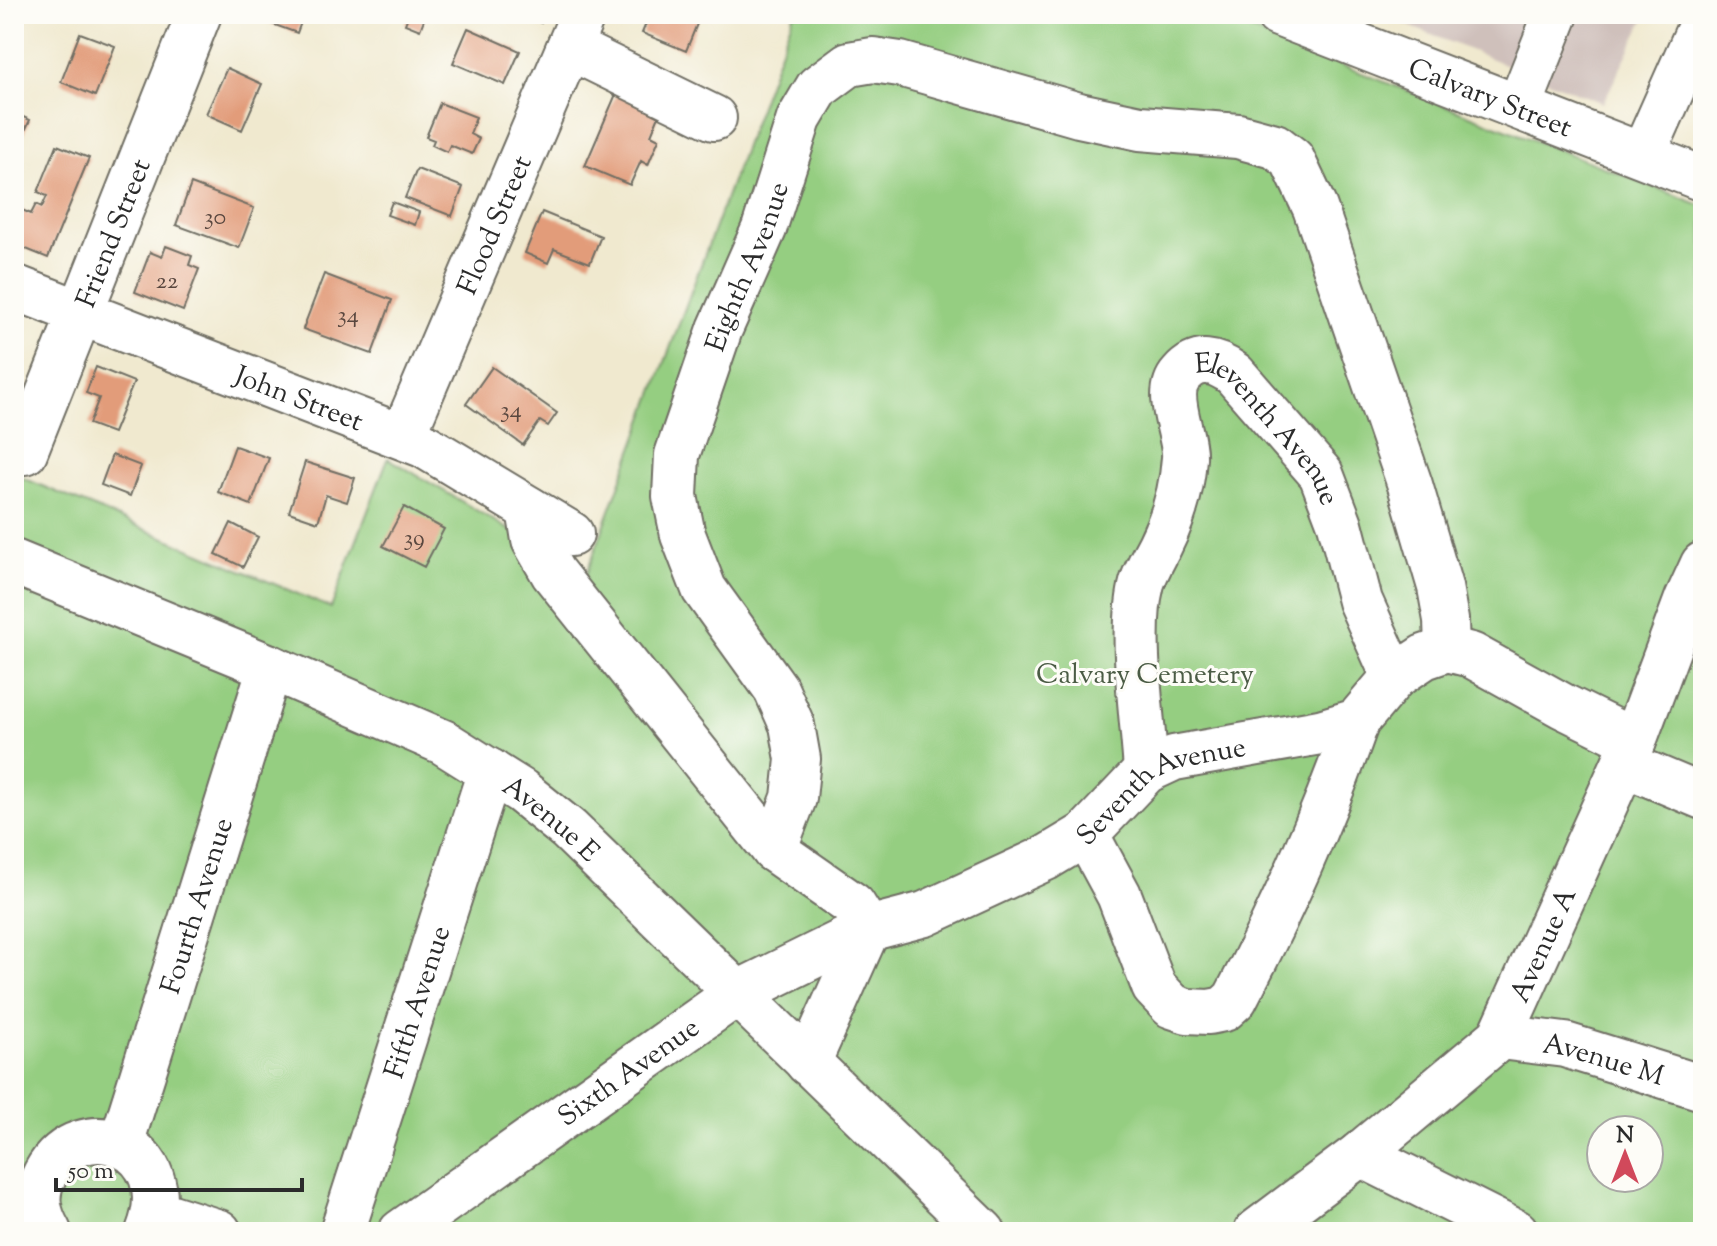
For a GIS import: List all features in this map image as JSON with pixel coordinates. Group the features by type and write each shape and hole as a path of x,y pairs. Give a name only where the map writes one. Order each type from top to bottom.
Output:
{"street":[{"name":"Friend Street","path":"25,452 199,14"},
{"name":"Calvary Street","path":"1278,14 1703,179"},
{"path":"1519,107 1556,14"},
{"path":"1643,155 1703,20"},
{"path":"576,30 714,118"},
{"name":"Flood Street","path":"403,436 576,30"},
{"name":"Eighth Avenue","path":"774,850 794,798 798,759 792,725 776,689 704,589 683,535 675,496 677,455 720,329 764,229 799,119 818,87 849,64 873,60 900,64 1079,115 1125,124 1238,136 1275,146 1292,159 1315,208 1405,470 1432,558 1446,620 1447,649"},
{"name":"John Street","path":"14,287 403,436 431,449 571,534"},
{"name":"Eleventh Avenue","path":"1146,771 1137,607 1143,580 1175,513 1181,478 1185,454 1176,409 1175,385 1181,374 1200,362 1218,362 1234,374 1321,474 1340,524 1360,601 1394,677"},
{"path":"529,509 534,540 553,573 774,850 853,905 868,929 808,1063"},
{"name":"Avenue E","path":"14,562 443,742 521,791 568,829 983,1232"},
{"name":"Avenue A","path":"1256,1232 1360,1154 1500,1037 1629,752 1698,589"},
{"path":"1086,834 1119,895 1154,987 1172,1006 1187,1011 1224,1009 1235,999 1281,911 1329,800 1357,721 1394,677 1424,657 1447,649 1471,655 1563,706 1629,752 1703,797"},
{"name":"Fourth Avenue","path":"121,1144 270,667"},
{"name":"Seventh Avenue","path":"868,929 925,914 1046,858 1086,834 1146,771 1174,758 1320,732 1357,721"},
{"name":"Fifth Avenue","path":"342,1232 490,771"},
{"name":"Sixth Avenue","path":"401,1232 736,994 868,929"},
{"name":"Avenue M","path":"1500,1037 1565,1045 1703,1088"},
{"path":"49,1232 41,1219 27,1178 72,1146 92,1140 121,1144 148,1167 155,1184 152,1222 219,1232"},
{"path":"1360,1154 1516,1232"}],"shaded area":[{"path":"1379,14 1647,14 1603,103"}],"green space":[{"name":"Calvary Cemetery","path":"794,14 1210,14 1703,206 1703,1232 14,1232 14,474 331,608 388,458 586,575"}],"building":[{"path":"263,14 304,14 297,33 261,20"},
{"path":"409,14 426,14 420,30 405,24"},
{"path":"519,14 545,14 541,23"},
{"path":"650,14 701,14 686,51 642,33"},
{"path":"468,28 520,51 505,85 453,63"},
{"path":"80,33 115,46 95,96 61,82"},
{"path":"227,68 262,84 242,130 206,114"},
{"path":"616,94 660,113 651,135 659,139 648,165 641,161 630,185 585,166"},
{"path":"440,103 476,117 470,134 479,139 472,154 450,145 447,152 432,145 434,140 426,137"},
{"path":"14,113 30,120 14,154"},
{"path":"57,145 89,158 48,258 14,244 14,224 20,209 31,214 36,204 42,207 47,196 38,192"},
{"path":"417,169 463,187 452,216 405,198"},
{"path":"191,184 254,208 239,248 176,225"},
{"path":"392,202 419,212 415,225 387,215"},
{"path":"542,212 601,236 590,263 554,249 548,263 525,253"},
{"path":"166,246 192,256 189,265 199,269 183,311 135,292 150,252 162,257"},
{"path":"324,274 392,300 372,354 303,329"},
{"path":"96,367 134,382 113,433 89,424 99,398 86,393"},
{"path":"492,367 557,413 548,426 540,421 523,445 466,404"},
{"path":"235,446 269,458 251,505 218,492"},
{"path":"112,455 141,466 130,496 101,485"},
{"path":"305,462 355,478 347,502 326,495 318,522 289,512"},
{"path":"404,507 444,529 424,567 383,546"},
{"path":"231,523 258,537 243,567 216,554"}]}
